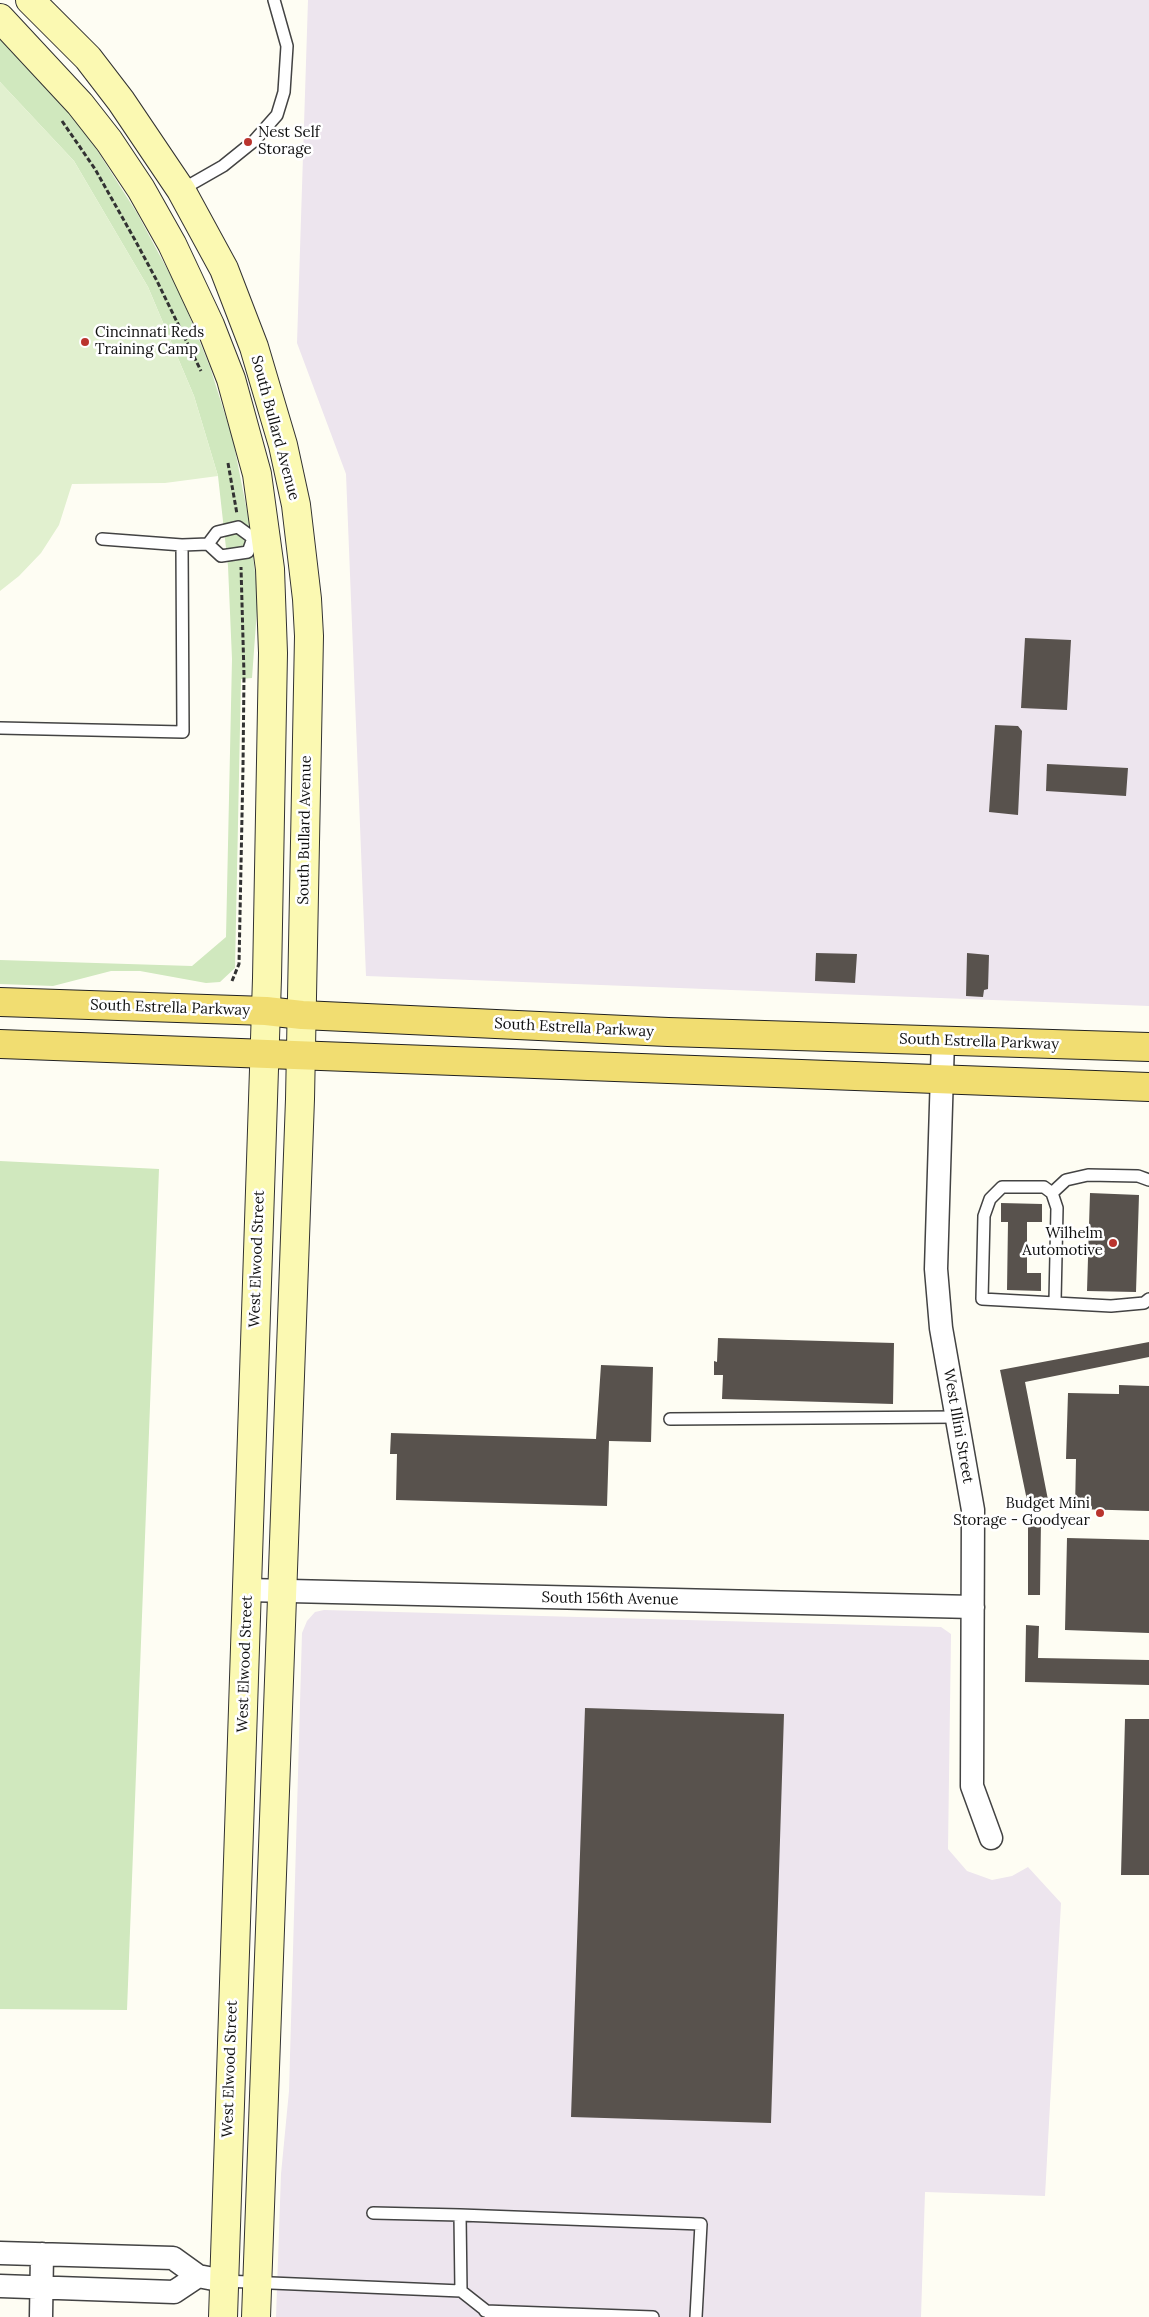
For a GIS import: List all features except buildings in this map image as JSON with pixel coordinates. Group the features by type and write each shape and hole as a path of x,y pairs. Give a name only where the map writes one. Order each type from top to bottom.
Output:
{"main road":[{"name":"South Bullard Avenue","path":"30,0 88,58 151,144 181,190 224,269 243,315 283,445 296,505 307,599 309,636 302,1015"},
{"name":"South Bullard Avenue","path":"0,18 80,104 109,141 172,244 210,325 231,379 257,474 260,537 271,586 273,644 266,1011"},
{"name":"South Estrella Parkway","path":"0,1002 266,1011 302,1015 668,1032 1149,1047"},
{"name":"West Elwood Street","path":"222,2317 211,2279 247,1590 266,1011"},
{"path":"256,2317 280,1591 302,1015"},
{"path":"0,1044 1149,1087"}],"street":[{"name":"West Illini Street","path":"943,1040 936,1269 941,1328 973,1510 972,1786 991,1838"},
{"name":"South 156th Avenue","path":"247,1590 973,1607"},
{"path":"0,2253 173,2258 211,2279"},
{"path":"41,2317 42,2254"},
{"path":"0,2286 174,2292 211,2279"}],"lane":[{"path":"181,190 223,166 254,141 278,115 284,92 287,46 274,0"},
{"path":"102,539 208,544 221,556 248,552 260,537 238,527 217,532 208,544"},
{"path":"0,728 183,732 182,544"},
{"path":"1052,1192 1066,1180 1088,1175 1138,1176 1149,1180"},
{"path":"1055,1301 1056,1208 1052,1192 1044,1187 1014,1186 1002,1188 990,1199 984,1216 982,1299 1055,1301 1111,1306 1144,1303 1149,1299"},
{"path":"670,1418 957,1418"},
{"path":"373,2213 701,2224 696,2317"},
{"path":"460,2215 461,2291"},
{"path":"211,2279 257,2283 461,2291 487,2315 653,2317"}],"path":[{"path":"58,115 95,169 157,280 205,379"},
{"path":"227,457 238,527"},
{"path":"232,981 239,964 243,777 244,675 239,554"}],"shaded area":[{"path":"308,0 1149,0 1149,1006 366,976 346,474 297,343"},
{"path":"324,1610 941,1627 951,1634 948,1849 967,1871 992,1880 1012,1876 1028,1867 1061,1903 1045,2196 925,2192 921,2317 276,2317 281,2174 289,2091 302,1633 307,1621 315,1612"}],"green space":[{"path":"0,38 33,70 88,136 137,213 180,293 210,367 233,440 248,516 258,596 252,678 241,679 235,968 220,982 206,983 140,971 111,971 53,986 0,984 0,960 192,966 226,937 232,659 228,566 218,476 194,396 148,287 74,161 0,82"},
{"name":"Cincinnati Reds Training Camp","path":"0,82 74,161 148,287 194,396 218,476 165,483 72,484 59,525 41,553 19,576 0,591"},
{"path":"0,1161 159,1169 127,2010 0,2009"}],"place":[{"name":"Nest Self Storage","path":"248,142"},
{"name":"Cincinnati Reds Training Camp","path":"85,342"},
{"name":"Wilhelm Automotive","path":"1113,1243"},
{"name":"Budget Mini Storage - Goodyear","path":"1100,1513"}]}
